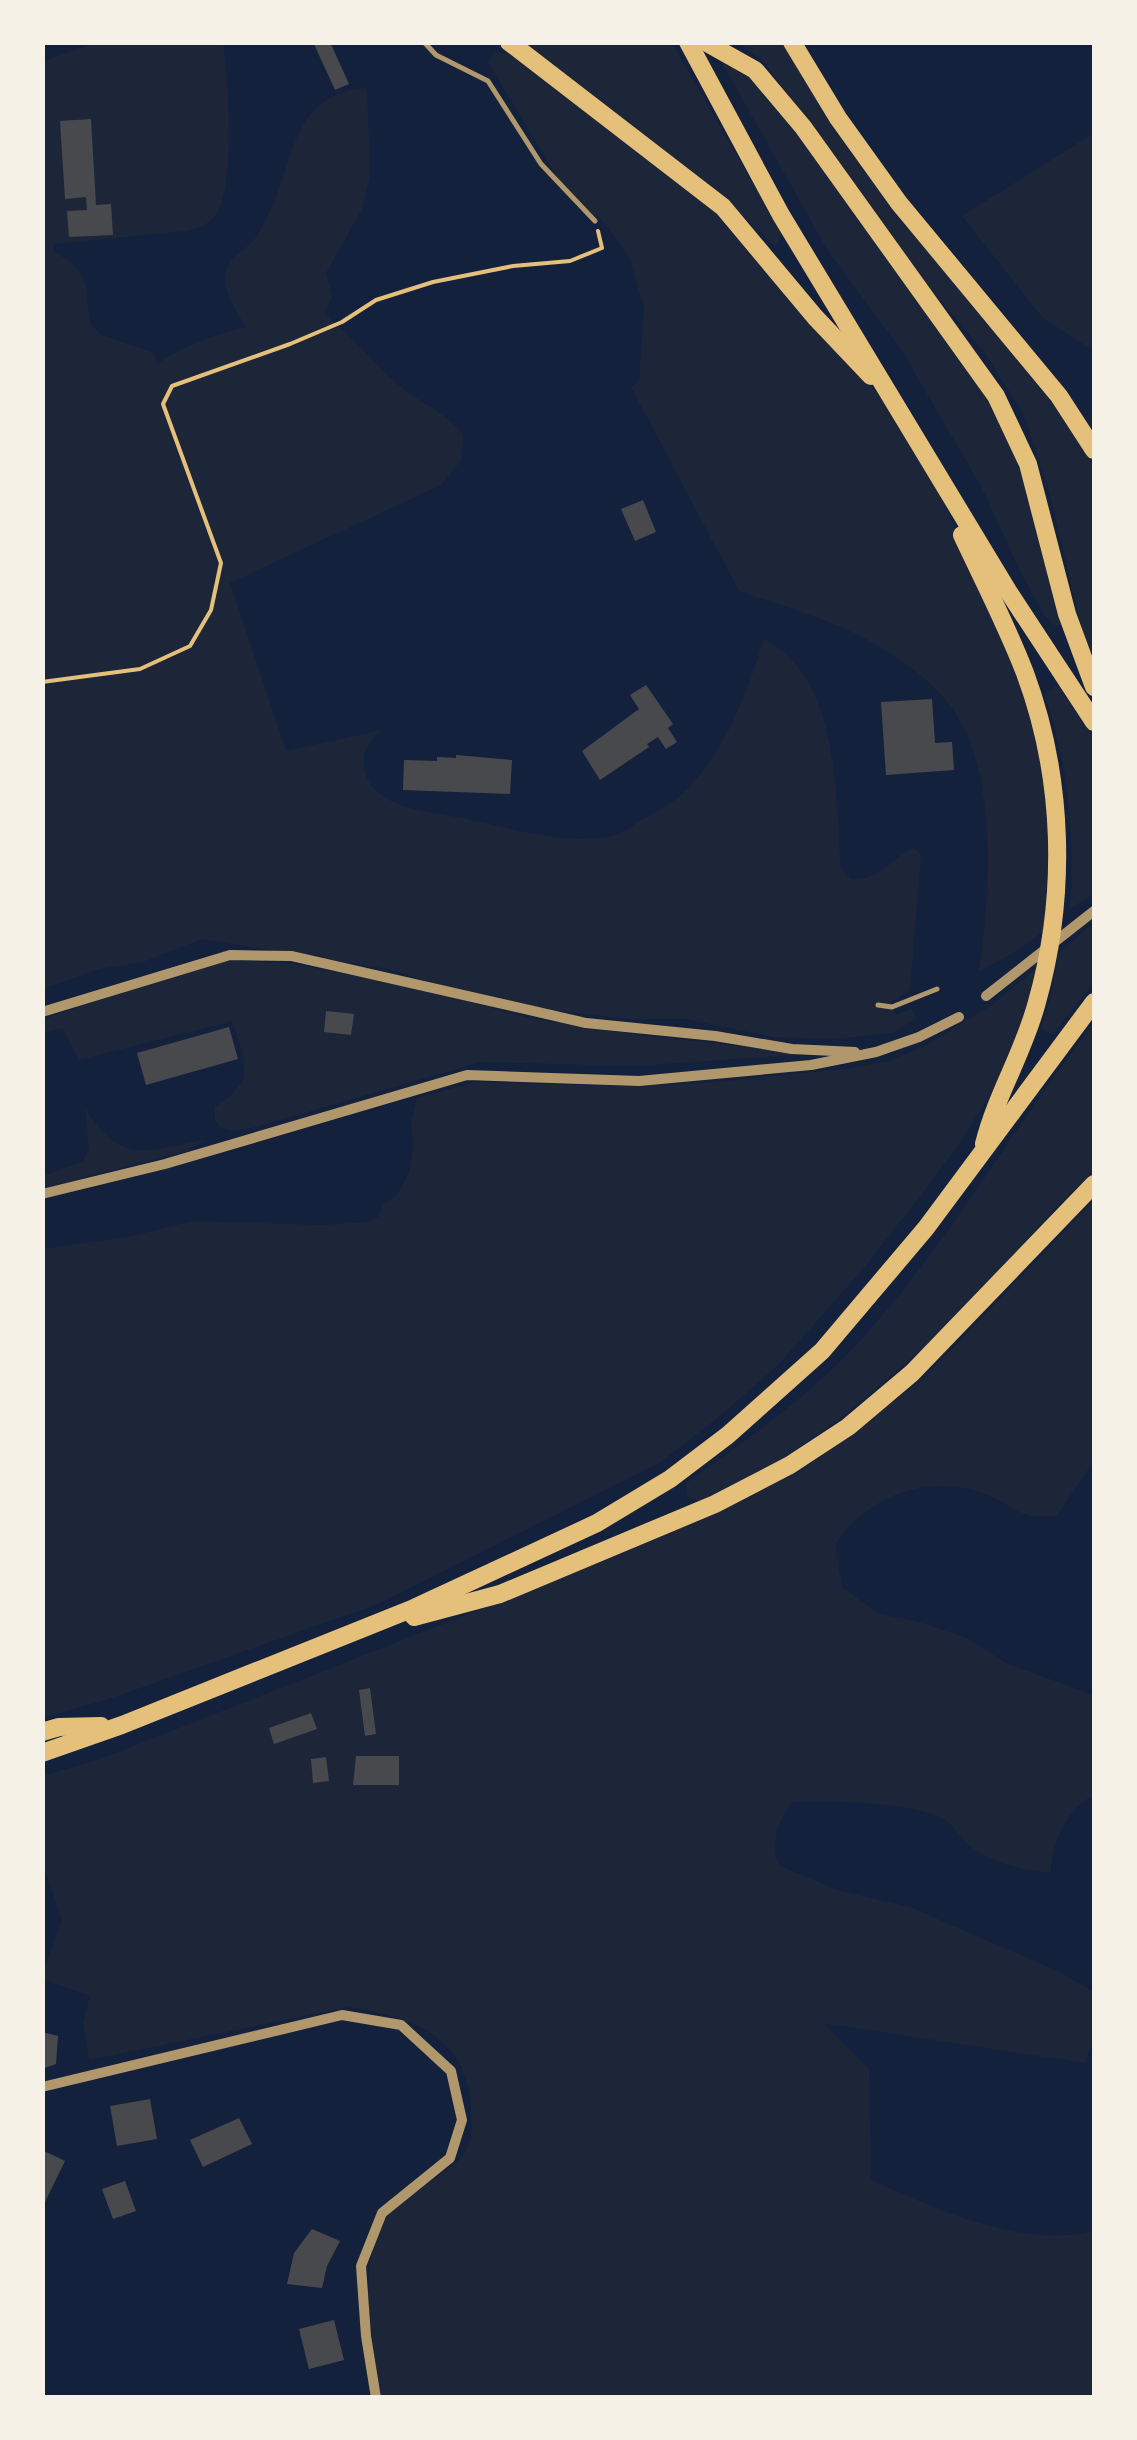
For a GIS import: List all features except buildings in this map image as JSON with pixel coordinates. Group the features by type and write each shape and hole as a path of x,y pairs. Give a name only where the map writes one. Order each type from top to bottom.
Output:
{"main road":[{"path":"510,42 723,207 894,402"},
{"path":"688,42 748,157 894,402 1042,646 1094,722"},
{"path":"706,42 755,70 802,127 996,396 1028,464 1068,614 1094,687"},
{"path":"792,42 838,118 899,203 1059,396 1094,450"},
{"path":"930,461 1026,675 1054,788 1058,852 1051,944 1037,1004 991,1116 982,1154"},
{"path":"42,1752 122,1725 346,1636 597,1522 670,1479 728,1436 822,1351 926,1228 1094,1002"},
{"path":"346,1636 500,1594 715,1504 790,1465 848,1426 912,1373 1094,1184"},
{"path":"42,1732 59,1727 122,1725"}],"street":[{"path":"986,996 1091,913"},
{"path":"42,1012 230,955 292,956 586,1023 715,1036 792,1049 876,1052"},
{"path":"42,1194 164,1164 466,1075 639,1081 811,1066 919,1038 958,1017"},
{"path":"42,2087 342,2015 401,2025 451,2071 462,2120 450,2158 382,2213 360,2266 376,2398"}],"lane":[{"path":"424,42 436,55 488,81 541,164 595,221"},
{"path":"878,1005 892,1007 937,989"}],"path":[{"path":"42,682 140,669 190,646 211,610 221,563 163,404 172,386 290,344 342,322 376,300 433,282 513,266 570,261 602,248 595,221"}],"shaded area":[{"path":"95,43 223,43 229,133 226,183 221,203 208,223 186,231 54,244 53,251 81,274 91,325 102,335 154,353 157,364 200,341 246,327 227,292 225,277 229,264 261,228 308,118 322,103 341,93 367,88 370,178 362,209 326,273 332,297 324,314 395,382 443,415 463,435 461,461 441,485 230,583 286,751 382,730 367,747 364,769 369,783 391,801 539,835 575,839 611,836 670,803 698,777 733,721 764,638 790,658 818,703 832,758 841,870 851,879 861,878 877,873 913,848 921,854 910,990 891,1002 895,1015 911,1009 917,1018 892,1033 835,1039 774,1037 685,1019 629,1019 533,1008 388,969 202,939 143,962 99,969 43,989 42,62"},
{"path":"525,43 672,43 783,235 775,245 699,178"},
{"path":"738,43 782,43 843,135 1057,407 1081,443 1094,471 1094,658 1084,639 1049,490 1024,415 985,353 912,267 765,63"},
{"path":"494,51 513,55 720,214 831,346 897,413 927,466 1022,678 1050,787 1049,926 998,961 979,971 986,907 987,836 978,766 967,735 952,708 933,687 886,651 832,623 739,591 631,387 639,381 644,307 628,254 602,220 559,180 488,62"},
{"path":"721,61 749,72 797,131 997,411 1026,488 1064,625 1054,625 1044,615 982,488 902,351 828,251"},
{"path":"1094,133 1092,350 1042,317 962,216"},
{"path":"1057,685 1094,739 1094,893 1070,909 1072,854 1068,801 1060,749 1045,695"},
{"path":"1094,923 1094,983 1052,1035 1041,1029 1058,954"},
{"path":"236,960 293,964 394,983 534,1019 809,1054 636,1066 480,1062 233,1131 220,1127 215,1120 215,1107 232,1095 245,1077 232,1021 79,1060 63,1028 43,1033 43,1019 197,967"},
{"path":"1038,967 1024,1021 996,1085 922,1194 863,1269 777,1366 659,1463 378,1604 112,1698 43,1718 42,1249 133,1236 193,1221 322,1225 366,1222 378,1217 383,1205 397,1195 409,1172 414,1144 411,1123 417,1098 475,1082 625,1086 707,1083 888,1061 923,1047 992,1005"},
{"path":"1094,1023 1094,1171 1057,1206 961,1316 837,1421 779,1461 701,1501 687,1497 686,1483 818,1382 891,1305"},
{"path":"85,1108 111,1140 124,1147 151,1150 206,1140 185,1151 43,1188 43,1176 83,1161 89,1149"},
{"path":"1094,1200 1094,1461 1057,1515 1026,1515 964,1488 921,1488 882,1501 849,1527 835,1544 842,1587 879,1614 967,1638 1008,1664 1094,1695 1094,1795 1076,1809 1062,1828 1051,1873 989,1858 971,1847 948,1822 930,1813 870,1803 792,1802 779,1825 775,1847 778,1865 837,1890 910,1907 1058,1971 1094,1992 1094,2040 1084,2063 823,2023 869,2069 871,2180 951,2214 1009,2230 1038,2235 1094,2231 1094,2397 381,2397 369,2305 376,2237 391,2208 447,2170 467,2149 471,2110 459,2064 447,2047 414,2024 349,2007 89,2060 83,2022 90,1996 43,1979 62,1920 43,1865 42,1776 98,1760 621,1554 741,1502 817,1459 925,1377"}]}
